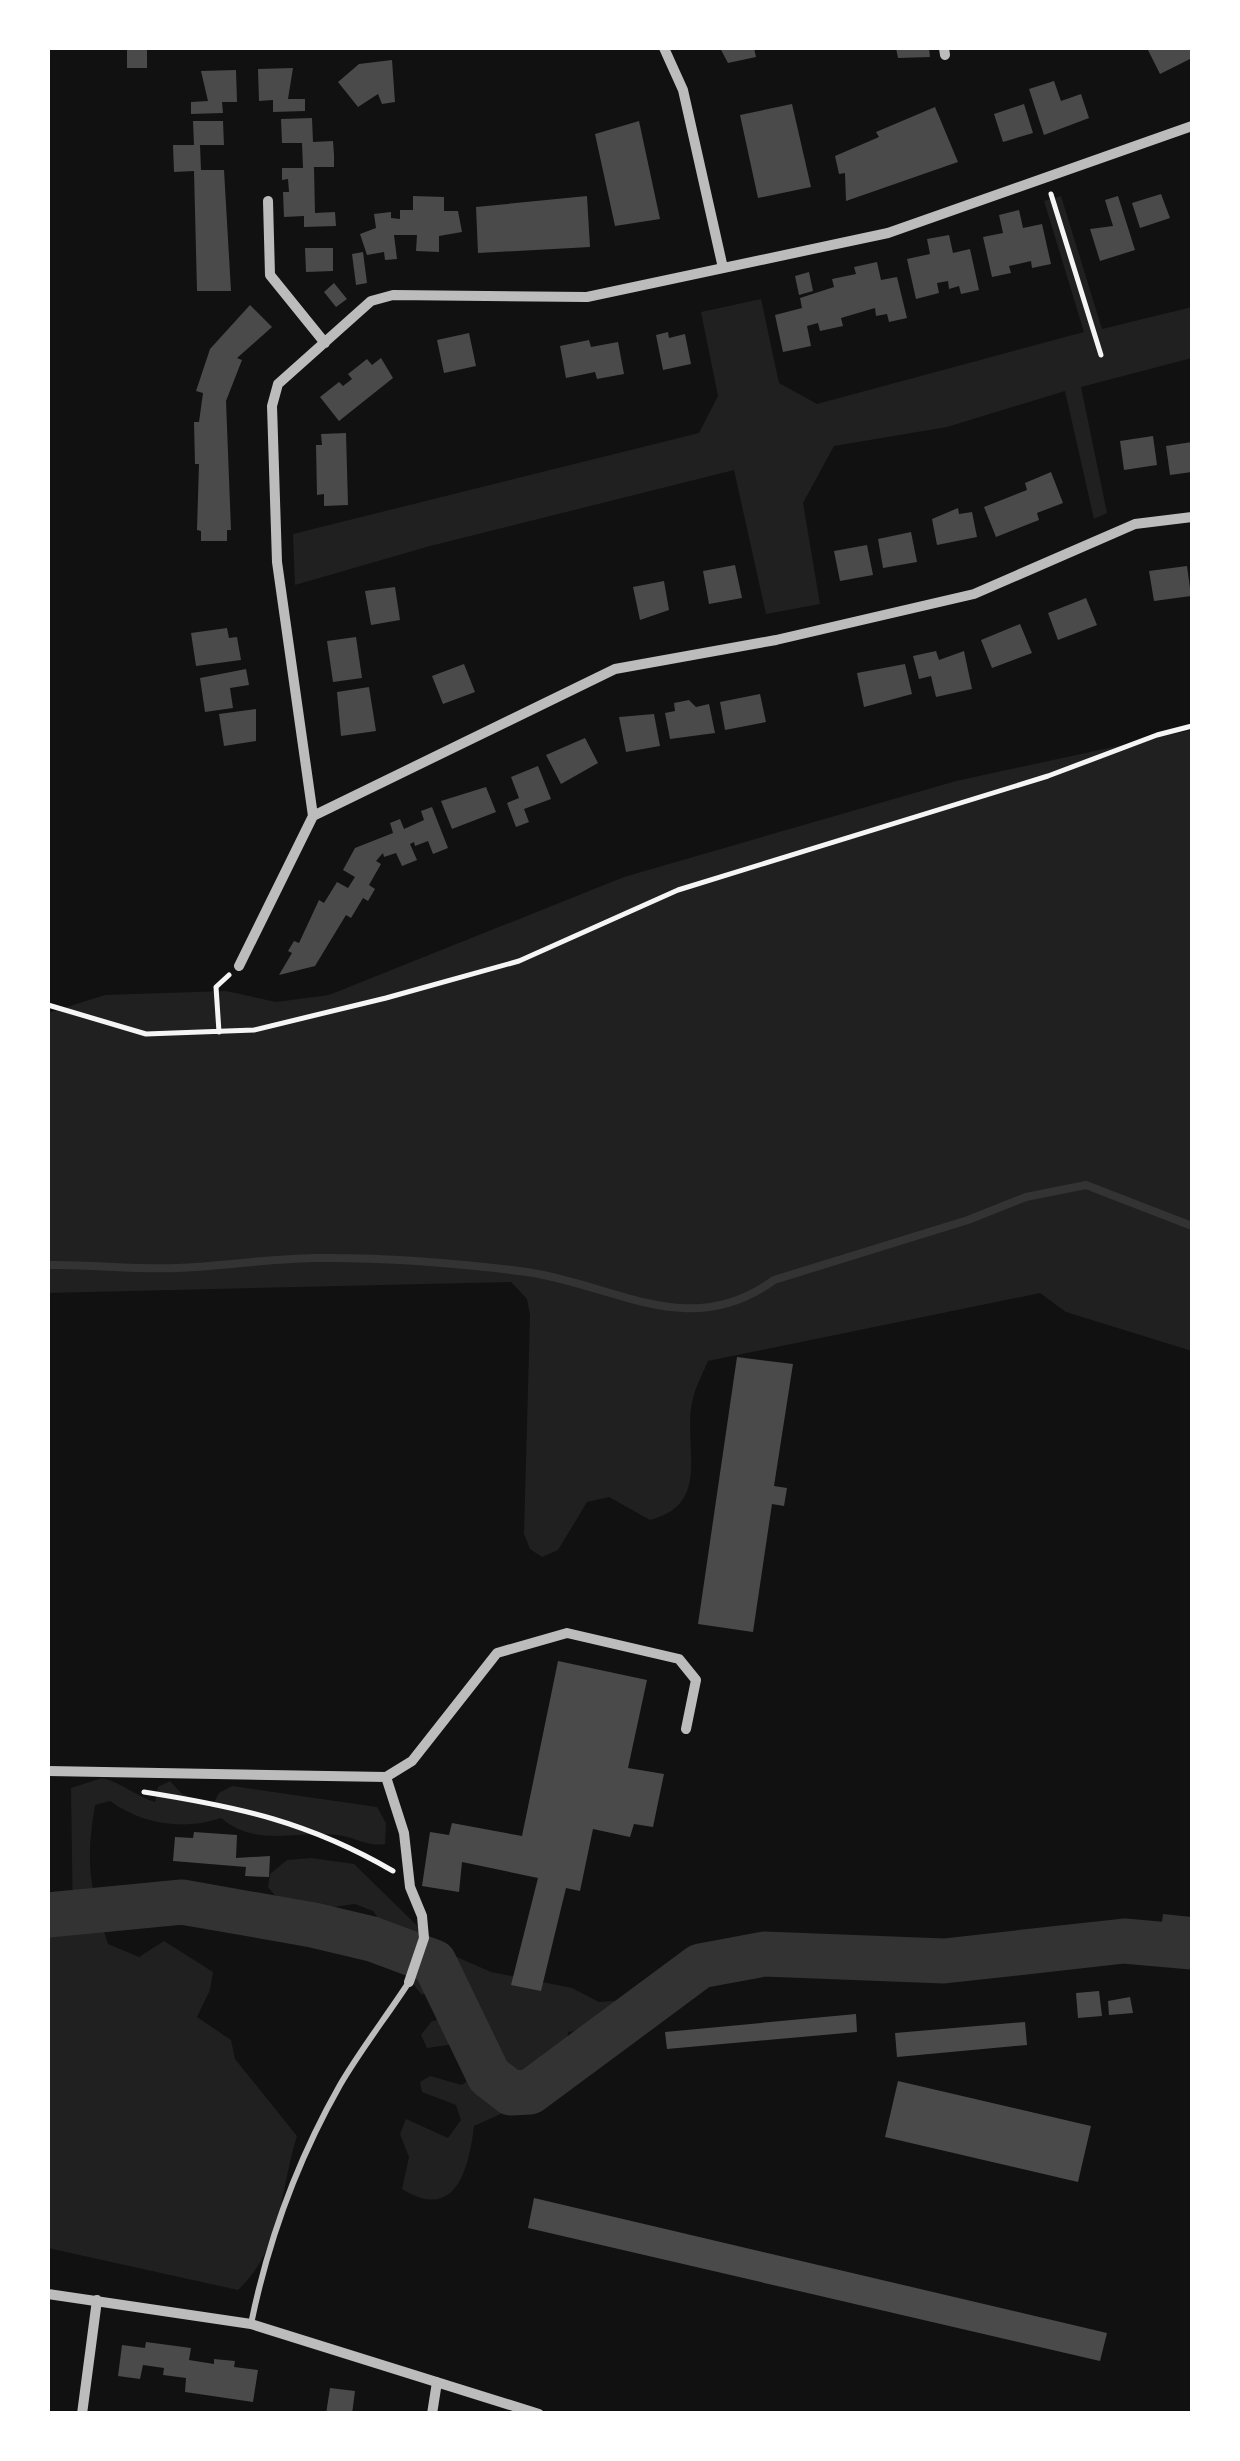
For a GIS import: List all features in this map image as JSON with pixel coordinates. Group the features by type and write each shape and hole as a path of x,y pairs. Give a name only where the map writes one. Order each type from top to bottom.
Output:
{"street":[{"path":"664,48 682,90 723,268"},
{"path":"238,966 313,816 277,562 272,406 278,384 372,301 393,294 587,297 723,268 888,232 1192,126"},
{"path":"268,200 270,275 325,343"},
{"path":"313,816 615,669 776,640 974,594 1135,524 1192,517"},
{"path":"48,1771 386,1777 412,1762 497,1653 566,1633 679,1660 696,1680 686,1730"},
{"path":"386,1777 404,1833 410,1887 422,1916 424,1938 409,1982"},
{"path":"48,2294 252,2324 538,2414"},
{"path":"82,2414 97,2300"},
{"path":"432,2414 437,2382"}],"lane":[{"path":"252,2324 261,2276 303,2156 342,2082 409,1982"}],"path":[{"path":"1046,177 1101,355"},
{"path":"48,1005 146,1034 254,1030 519,961 678,890 1048,776 1157,734 1192,726"},
{"path":"219,1032 216,987 238,966"},
{"path":"136,1773 141,1792 236,1806 336,1838 410,1887"}],"shaded area":[{"path":"1061,196 1102,329 1192,307 1192,358 1081,387 1107,513 1094,519 1065,391 947,427 834,446 803,503 820,604 766,614 734,470 430,546 295,585 293,534 699,433 718,396 701,312 761,299 779,383 817,404 1084,332 1044,201"},
{"path":"1192,730 1192,1351 1066,1312 1040,1293 708,1361 693,1398 691,1470 682,1501 670,1512 650,1520 609,1497 587,1502 558,1550 542,1557 530,1549 524,1534 530,1315 527,1299 511,1282 48,1293 48,1013 105,995 226,991 276,1002 329,995 624,877 956,781"},
{"path":"102,1778 155,1802 158,1787 170,1781 181,1793 211,1808 219,1793 232,1786 377,1807 386,1823 385,1844 379,1845 338,1835 249,1833 221,1818 192,1824 163,1823 110,1801 95,1805 91,1876 108,1944 139,1957 164,1941 213,1972 210,1990 197,2017 231,2040 235,2059 297,2136 272,2237 252,2274 238,2290 48,2248 48,1936 73,1926 71,1788"},
{"path":"311,1858 354,1864 443,1951 491,1972 572,1988 599,2002 615,2001 622,2014 616,2023 568,2032 567,2048 529,2076 514,2108 474,2126 463,2173 447,2195 420,2198 402,2189 409,2157 400,2134 406,2119 448,2138 461,2120 456,2105 422,2092 420,2082 430,2076 462,2085 472,2077 472,2062 462,2043 427,2048 421,2035 432,2021 475,2016 476,2004 462,1995 421,1994 414,1985 412,1966 373,1911 355,1904 326,1908 282,1904 268,1887 270,1874 287,1860"},
{"path":"1163,1914 1192,1917 1192,1952 1159,1945"}],"building":[{"path":"127,48 147,48 147,68 127,68"},
{"path":"720,48 754,48 756,57 728,63"},
{"path":"896,48 929,48 930,57 898,58"},
{"path":"1147,48 1192,48 1192,58 1160,74"},
{"path":"392,60 395,102 382,104 378,94 358,107 338,82 359,64"},
{"path":"293,68 288,99 305,99 305,111 273,112 273,100 259,101 258,69"},
{"path":"236,70 237,102 222,102 223,113 191,114 191,102 208,101 201,71"},
{"path":"1054,81 1061,101 1081,94 1089,118 1044,135 1029,89"},
{"path":"792,104 811,187 758,198 740,115"},
{"path":"1024,104 1033,133 1003,142 994,114"},
{"path":"935,107 958,162 846,201 845,173 839,174 835,156 879,137 876,132"},
{"path":"312,118 313,142 333,141 334,155 334,167 314,167 315,213 335,212 336,226 304,227 304,216 284,217 283,192 289,192 288,179 282,180 282,168 303,168 302,143 282,143 281,119"},
{"path":"193,121 223,121 224,145 200,145 201,170 224,170 231,291 197,291 194,171 174,172 173,145 194,145"},
{"path":"639,121 660,219 615,226 595,134"},
{"path":"1161,194 1170,218 1140,228 1132,203"},
{"path":"413,196 444,197 444,211 458,211 462,232 439,236 439,252 416,251 417,235 394,235 397,259 385,260 384,252 367,255 360,234 376,228 374,214 391,212 391,218 400,219 400,210 413,210"},
{"path":"587,196 590,247 478,253 476,207"},
{"path":"1118,196 1135,250 1100,261 1090,229 1113,226 1105,200"},
{"path":"1019,210 1023,228 1042,224 1051,264 1032,268 1031,261 1009,266 1011,273 992,277 983,237 1003,233 999,215"},
{"path":"949,235 953,253 970,249 979,290 961,294 959,286 949,289 948,281 937,283 939,293 916,299 907,259 930,254 927,239"},
{"path":"305,248 333,248 333,271 306,272"},
{"path":"363,252 367,283 356,285 352,254"},
{"path":"877,262 881,280 897,277 907,318 889,322 887,314 876,316 875,308 841,318 843,326 820,331 818,323 807,326 811,346 783,352 775,315 802,308 800,298 834,287 832,279 856,274 854,267"},
{"path":"809,272 813,291 799,295 795,276"},
{"path":"334,283 347,299 336,307 324,292"},
{"path":"250,305 272,327 237,358 242,360 226,401 231,530 227,530 227,541 201,541 201,531 197,530 199,464 195,464 194,422 199,422 203,393 196,391 210,349"},
{"path":"668,332 669,338 685,334 691,364 663,370 656,335"},
{"path":"469,333 476,366 444,373 437,340"},
{"path":"589,340 591,347 618,342 624,374 597,379 595,372 566,378 560,346"},
{"path":"381,358 393,378 339,421 320,397 339,382 343,386 352,379 348,374 367,359 372,365"},
{"path":"346,433 348,505 324,506 324,494 317,495 316,445 322,445 321,434"},
{"path":"1153,436 1157,465 1124,470 1120,441"},
{"path":"1192,442 1192,472 1170,475 1166,446"},
{"path":"1051,472 1063,503 1037,513 1039,520 996,537 984,507 1027,490 1025,483"},
{"path":"958,508 959,514 972,512 977,537 937,545 932,519"},
{"path":"911,532 917,562 883,568 878,539"},
{"path":"867,545 873,575 840,581 834,551"},
{"path":"735,565 742,598 709,604 703,571"},
{"path":"1187,566 1191,596 1154,601 1149,571"},
{"path":"664,581 669,610 640,620 633,587"},
{"path":"395,587 400,620 371,625 365,591"},
{"path":"1086,598 1097,625 1058,640 1048,613"},
{"path":"1020,624 1032,653 992,668 981,640"},
{"path":"227,628 229,638 237,637 241,660 196,666 191,633"},
{"path":"356,637 362,678 333,682 327,641"},
{"path":"936,651 939,660 964,651 972,689 936,697 931,676 919,679 913,656"},
{"path":"464,664 475,692 443,704 432,676"},
{"path":"905,664 912,694 864,707 857,673"},
{"path":"246,669 249,685 230,688 233,708 205,712 200,678"},
{"path":"369,687 376,731 341,736 337,692"},
{"path":"760,694 766,722 725,730 720,702"},
{"path":"689,700 696,707 709,704 715,733 670,739 665,713 675,711 674,703"},
{"path":"256,709 256,741 224,746 219,714"},
{"path":"654,714 660,746 626,752 619,717"},
{"path":"585,738 598,763 561,784 546,755"},
{"path":"538,766 551,799 524,809 529,822 516,827 507,803 519,798 511,777"},
{"path":"486,787 496,812 452,829 441,801"},
{"path":"432,807 448,848 433,854 428,841 415,846 414,842 410,844 417,860 402,866 396,853 384,857 383,853 376,861 381,864 369,885 375,889 368,901 363,898 351,918 346,915 315,966 279,975 292,953 288,951 294,941 299,943 319,900 324,903 337,882 348,888 355,877 343,870 355,848 393,833 390,823 400,819 404,829 424,820 421,811"},
{"path":"737,1357 793,1364 774,1486 787,1488 784,1506 772,1504 753,1632 698,1624"},
{"path":"558,1661 647,1680 628,1768 664,1774 653,1827 634,1824 630,1837 593,1829 580,1891 566,1888 541,1991 511,1985 538,1878 462,1862 459,1892 422,1886 430,1832 449,1835 452,1823 522,1836"},
{"path":"194,1832 237,1835 236,1858 270,1856 269,1877 245,1876 246,1867 173,1861 175,1837 193,1838"},
{"path":"1099,1991 1102,2016 1078,2018 1076,1993"},
{"path":"1130,1997 1133,2013 1109,2015 1108,2001"},
{"path":"856,2014 857,2032 667,2049 665,2032"},
{"path":"1025,2022 1027,2045 897,2057 895,2033"},
{"path":"898,2081 1091,2126 1078,2182 885,2137"},
{"path":"534,2198 1107,2333 1100,2361 528,2228"},
{"path":"146,2342 191,2348 189,2360 214,2364 214,2359 235,2361 234,2367 258,2370 253,2402 185,2392 186,2378 163,2375 164,2368 143,2365 140,2379 118,2376 122,2345 145,2348"},
{"path":"330,2388 355,2391 352,2414 326,2414"}],"waterway":[{"path":"48,1265 161,1268 314,1258 421,1261 527,1272 652,1304 712,1307 743,1298 774,1280 968,1220 1026,1197 1086,1185 1192,1226"},
{"path":"48,1915 182,1902 372,1939 434,1962 489,2076 511,2093 530,2092 700,1966 764,1954 944,1961 1124,1941 1192,1947"}]}
